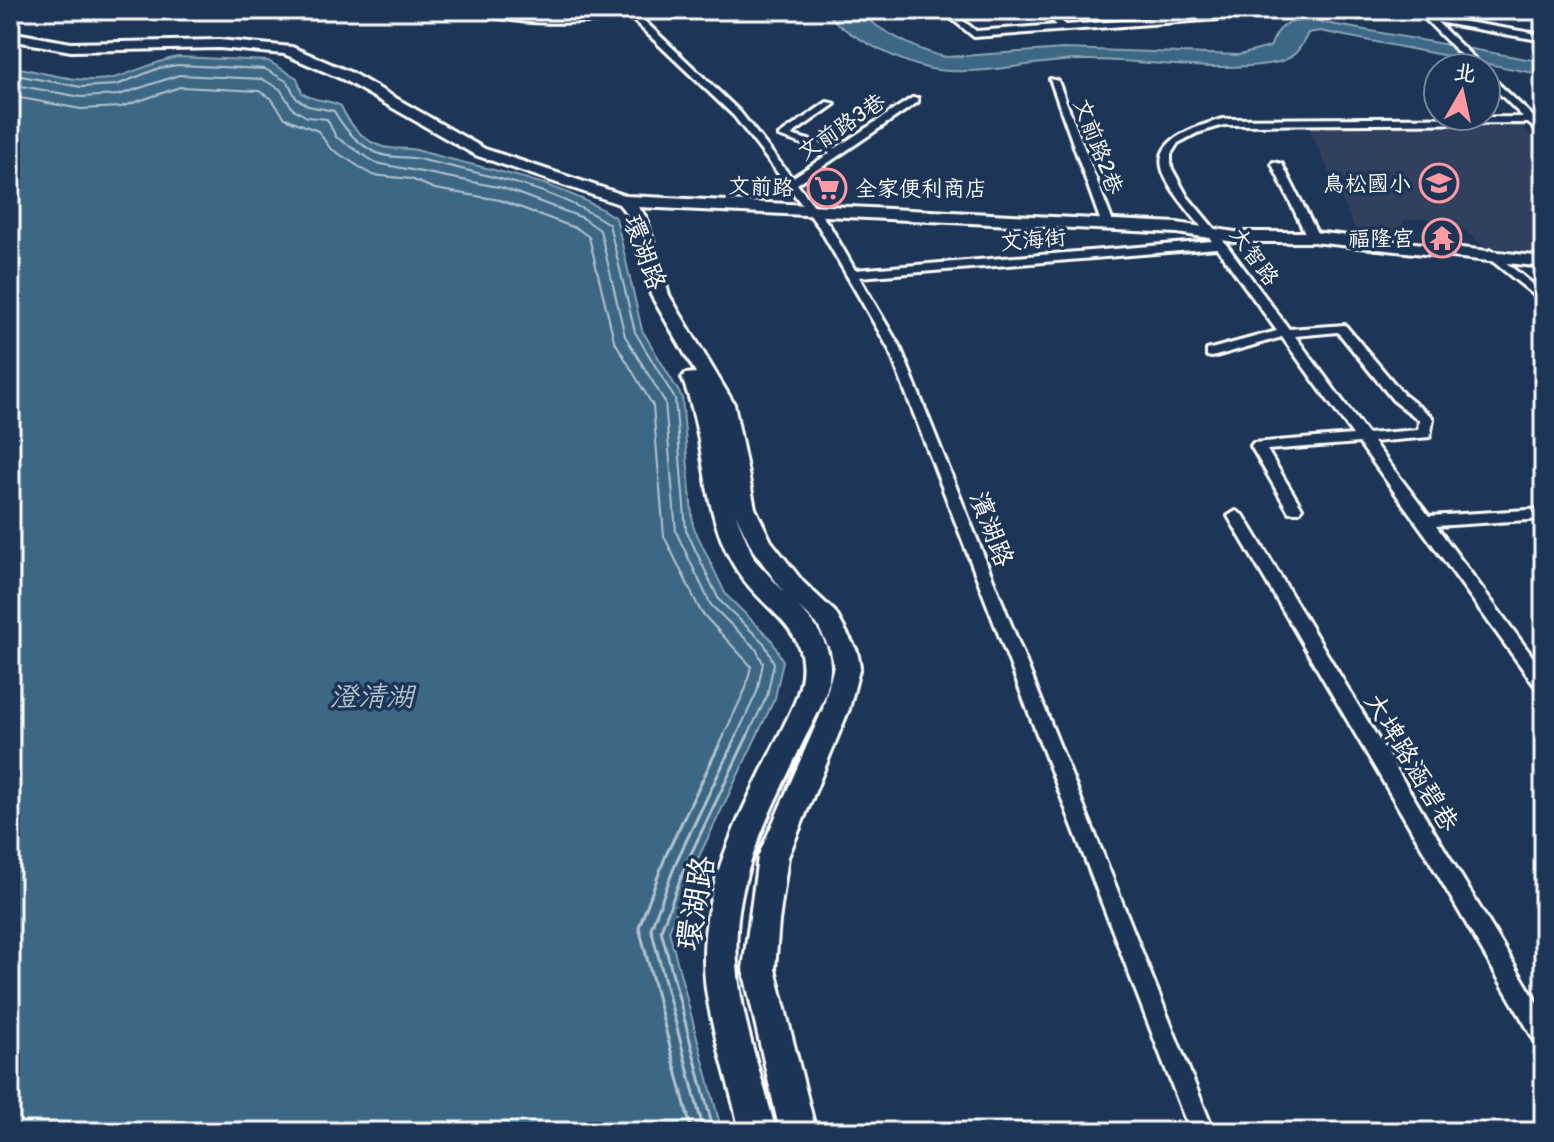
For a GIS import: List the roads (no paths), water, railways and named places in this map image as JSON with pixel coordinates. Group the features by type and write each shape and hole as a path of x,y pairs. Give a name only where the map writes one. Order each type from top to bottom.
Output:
{"street":[{"path":"481,10 520,20 576,21 631,13"},
{"path":"945,10 974,34 1303,10"},
{"path":"1042,10 1064,27"},
{"path":"1420,10 1463,52"},
{"name":"濱湖路","path":"631,13 737,114 824,226 895,349 1202,1132"},
{"path":"1429,18 1544,38"},
{"name":"文前路","path":"10,36 71,47 219,44 287,50 347,76 480,152 625,201 1108,225 1216,239 1313,237 1544,262"},
{"name":"文前路2巷","path":"1053,81 1108,225"},
{"path":"1502,91 1544,133"},
{"name":"文前路3巷","path":"790,184 915,100"},
{"path":"830,104 783,136 838,152"},
{"name":"大智路","path":"1531,120 1255,120 1190,129 1167,150 1164,164 1168,181 1216,239 1544,685"},
{"path":"1277,164 1313,237"},
{"name":"環湖路","path":"758,1132 721,999 718,951 726,894 740,849 813,692 818,658 808,635 744,563 725,524 709,414 688,370 661,333 646,299 620,213 625,201 638,217 660,295 724,404 744,508 761,544 794,588 826,618 844,651 847,666 844,686 773,857 759,969 798,1132"},
{"name":"文海街","path":"851,274 1216,239"},
{"path":"1490,254 1544,299"},
{"path":"1212,353 1284,333 1341,328 1398,397 1426,419 1425,434 1258,446 1294,508"},
{"path":"1422,522 1544,514"},
{"name":"大埤路涵碧巷","path":"1236,516 1544,1035"},
{"path":"770,783 800,792"}],"water":[{"path":"825,10 859,10 875,25 900,39 947,57 1064,49 1239,55 1270,47 1284,26 1309,20 1488,52 1427,52 1320,31 1308,33 1291,57 1250,66 1203,67 1084,60 955,71 925,67 876,48 833,20"},
{"path":"1502,54 1544,62 1544,75 1502,67"},
{"name":"澄清湖","path":"178,57 268,61 297,78 302,93 341,106 348,119 369,141 388,148 415,150 521,177 570,194 616,218 642,330 682,397 693,526 726,595 771,639 783,661 775,698 694,867 669,931 722,1132 10,1132 10,66 91,80 117,77"}],"place":[{"name":"鳥松國小","path":"1439,183"},
{"name":"全家便利商店","path":"827,188"},
{"name":"福隆宮","path":"1442,238"}]}
